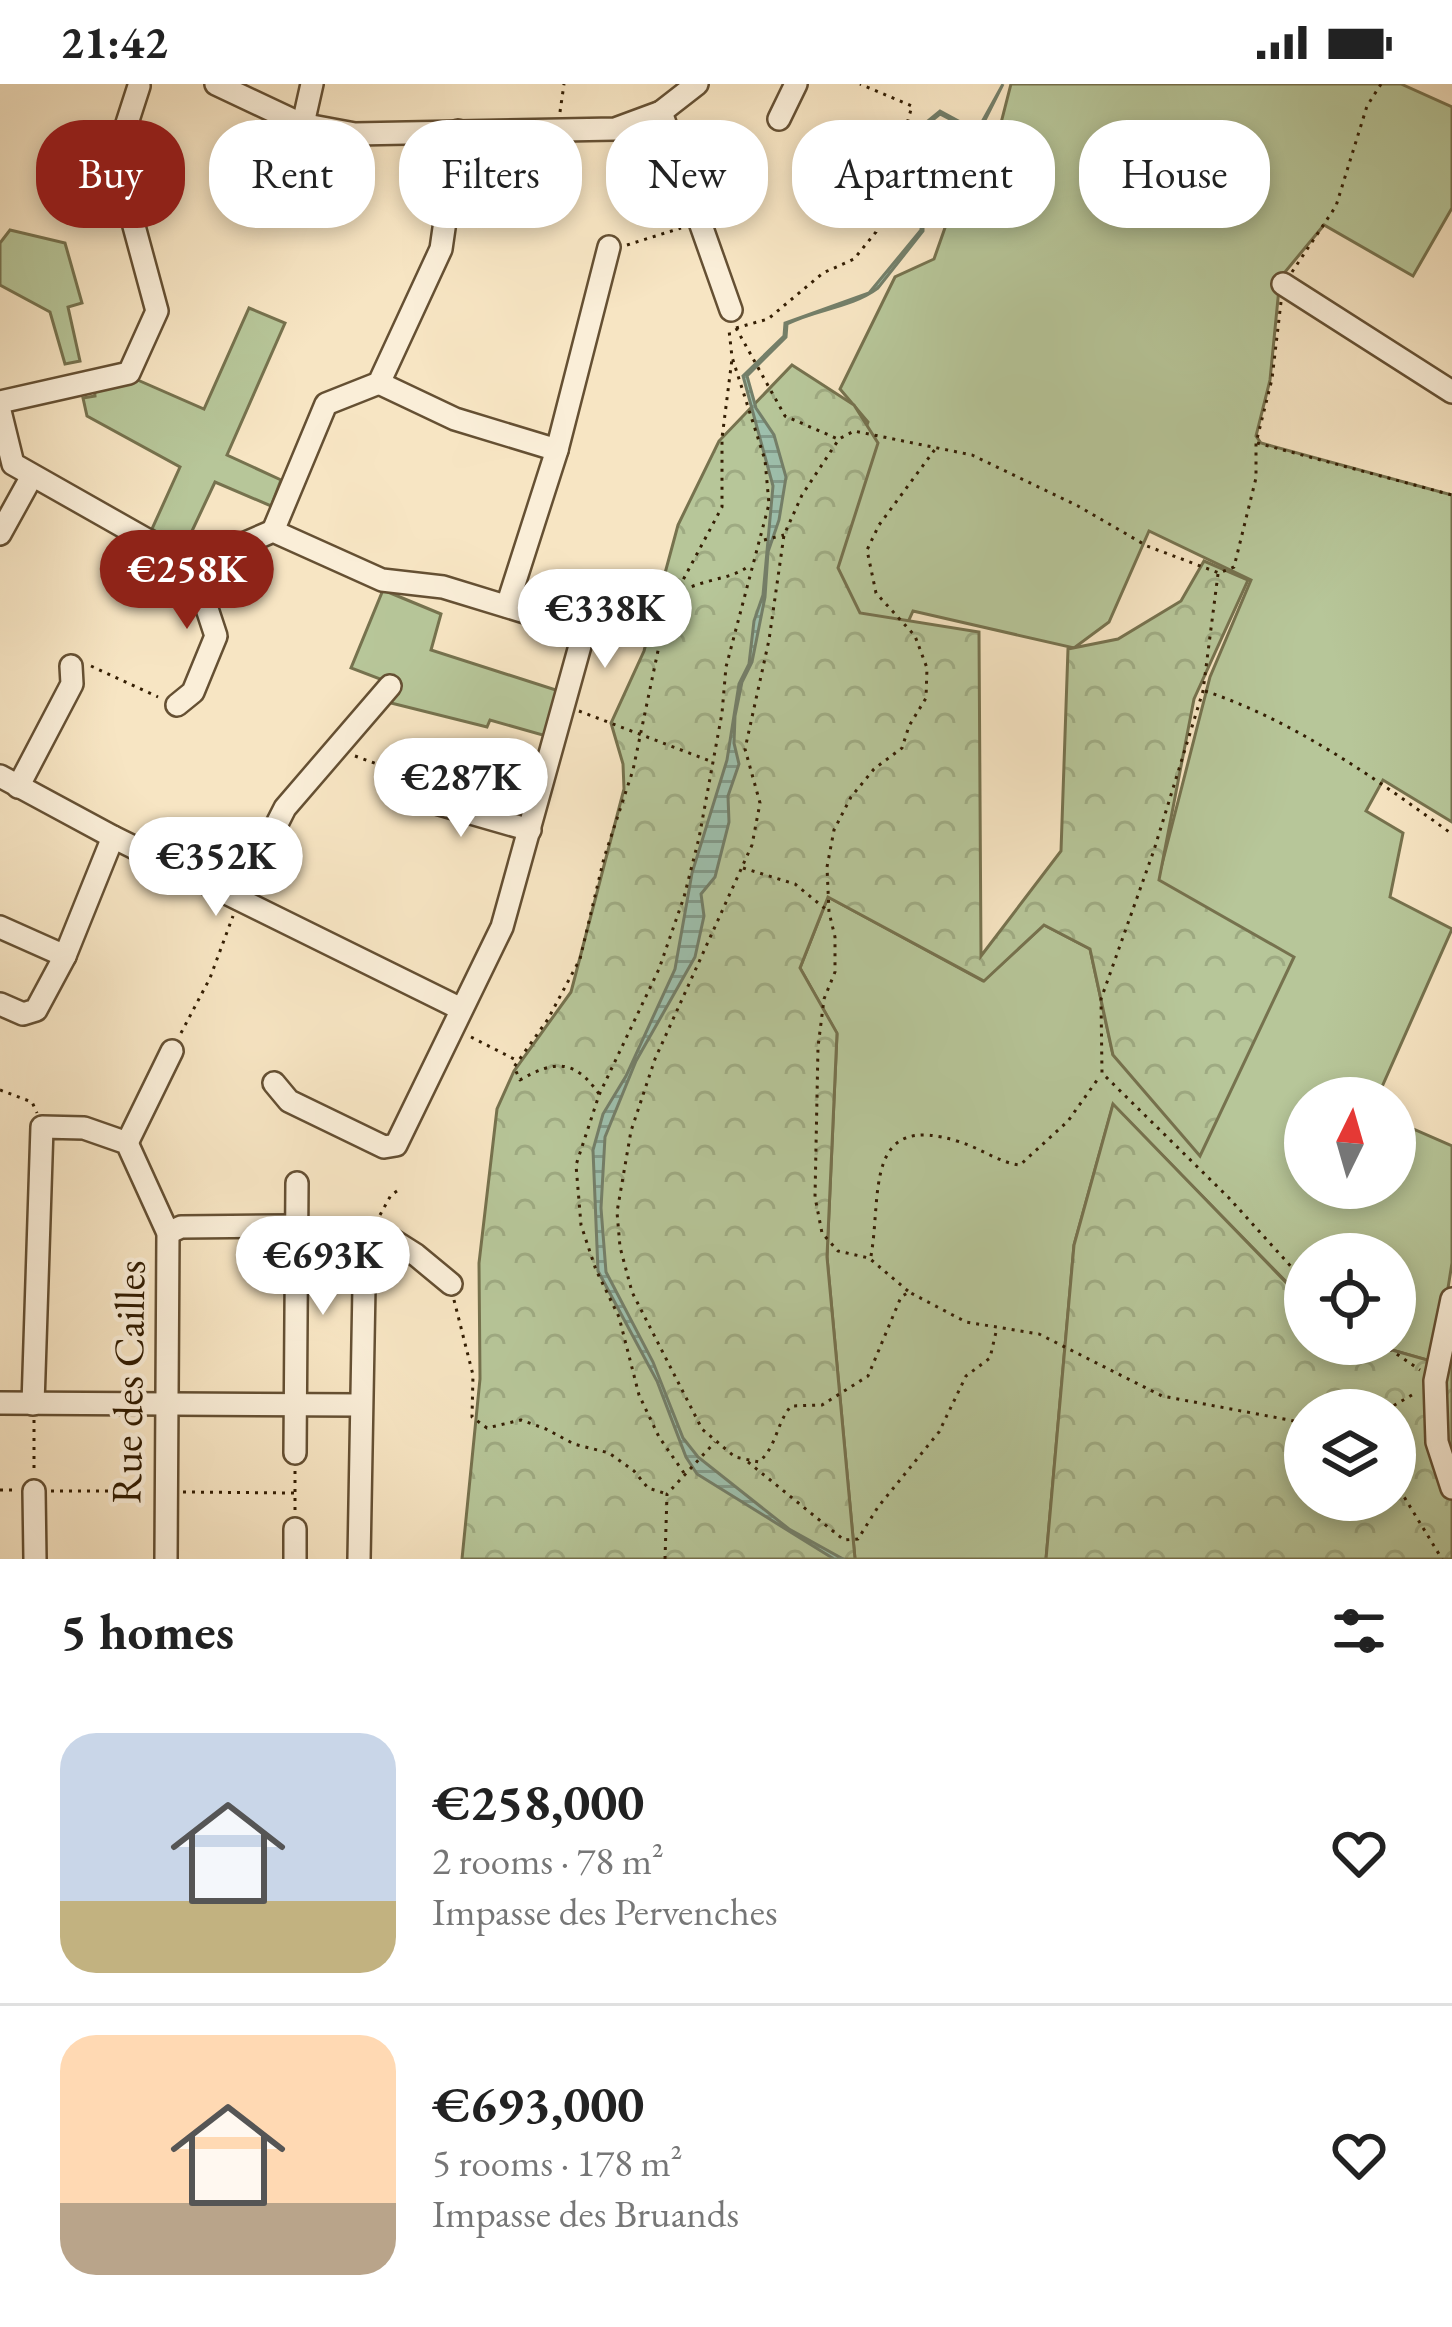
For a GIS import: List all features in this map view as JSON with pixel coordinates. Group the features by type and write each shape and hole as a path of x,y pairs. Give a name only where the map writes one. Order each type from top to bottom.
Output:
{"street":[{"path":"216,84 292,120"},
{"path":"302,120 312,84"},
{"path":"582,131 615,130 661,112 697,84"},
{"path":"779,119 796,84"},
{"path":"140,86 119,148 118,167 157,311 129,374 0,406 13,464 193,566 216,636 193,692 177,705"},
{"path":"661,112 664,120"},
{"path":"193,566 273,530 326,404 379,383 441,249 444,228"},
{"path":"702,228 732,314"},
{"path":"507,606 557,449 609,249"},
{"path":"1283,284 1452,392"},
{"path":"379,383 455,419 557,449"},
{"path":"0,534 32,476"},
{"path":"273,530 382,580 443,587 577,628 583,635 502,927 396,1145 384,1147 289,1101 274,1083"},
{"path":"71,666 72,685 9,782 239,899 457,1019"},
{"path":"239,899 285,808 390,686"},
{"path":"408,795 530,830"},
{"path":"0,1004 23,1014 36,1010 65,956 113,838"},
{"path":"0,927 65,956"},
{"path":"33,1404 42,1127 84,1128 127,1143 172,1051"},
{"name":"Rue des Cailles","path":"127,1143 168,1233 166,1559"},
{"path":"295,1453 297,1183"},
{"path":"168,1233 181,1227 297,1226"},
{"path":"359,1559 365,1232 371,1229 416,1255 451,1284"},
{"path":"1451,1308 1435,1381 1437,1442 1452,1488"},
{"path":"0,1403 360,1405"},
{"path":"34,1491 35,1559"},
{"path":"295,1529 295,1559"}],"path":[{"path":"559,120 564,84"},
{"path":"839,439 785,416 736,328 768,319 823,273 854,259 876,232 912,106 860,84"},
{"path":"909,1292 902,1297 868,1376 822,1405 791,1406 779,1420 767,1455 759,1462 746,1460 735,1457 702,1429 632,1292 620,1247 616,1212 631,1131 655,1059 752,845 760,803 745,749 769,640 784,535 802,495 839,439 854,431 971,455 1078,506 1147,546 1219,574 1234,567 1256,478 1256,443 1272,379 1283,284 1336,206 1367,106 1381,84"},
{"path":"609,249 680,228"},
{"path":"684,1472 659,1437 639,1395 619,1317 581,1225 576,1165 599,1095 658,969 677,915 699,838 726,667 751,563 762,540 770,481 732,358 727,335 732,314"},
{"path":"599,1095 582,1074 561,1065 546,1064 520,1080 514,1071 516,1060 548,1019 580,959 604,858 624,806 668,603 722,507 722,437 732,358"},
{"path":"1256,443 1452,495"},
{"path":"937,447 879,525 867,550 876,593 915,636 927,668 926,698 902,748 851,797 833,830 826,867 835,972 824,999 818,1047 815,1196 822,1233 838,1250 869,1258 909,1292 966,1322 1040,1334 1162,1396 1284,1419"},
{"path":"762,540 784,535"},
{"path":"675,595 708,578 742,572 751,563"},
{"path":"869,1258 876,1228 875,1190 890,1150 900,1138 912,1132 934,1134 1020,1166 1068,1121 1102,1073 1101,999 1203,691 1219,574"},
{"path":"71,666 97,666 177,705"},
{"path":"1203,691 1330,751 1452,834"},
{"path":"566,706 711,762"},
{"path":"336,749 388,767 408,795"},
{"path":"743,868 795,884 829,912"},
{"path":"172,1051 210,977 239,899"},
{"path":"457,1019 516,1060"},
{"path":"1102,1073 1284,1259"},
{"path":"0,1090 32,1102 42,1127"},
{"path":"371,1229 391,1195 400,1189"},
{"path":"451,1284 473,1376 472,1417 487,1428 521,1420 574,1444 609,1453 648,1488 667,1494"},
{"path":"746,1460 844,1540 858,1539 939,1432 966,1376 990,1358 996,1330"},
{"path":"1412,1365 1435,1381 1416,1392"},
{"path":"33,1404 34,1491"},
{"path":"664,1559 667,1494 715,1441"},
{"path":"295,1453 295,1529"},
{"path":"1416,1516 1442,1559"}],"green space":[{"path":"1011,84 1401,84 1452,107 1452,208 1413,276 1324,225 1280,278 1270,380 1256,436 1261,443 1452,495 1452,822 1383,780 1366,811 1403,833 1390,897 1452,929 1386,1077 1284,1077 1284,1209 1416,1209 1416,1130 1452,1146 1452,1263 1440,1338 1452,1343 1452,1367 1416,1357 1416,1233 1284,1233 1284,1280 1113,1105 1074,1245 1046,1559 855,1559 827,1257 837,1034 800,968 828,897 983,981 1044,925 1090,949 1113,1055 1210,677 1251,580 1149,531 1109,622 1074,648 913,611 904,631 805,591 868,422 840,389 895,277 934,259 945,228 1055,228 1055,120 1002,120"},
{"path":"10,230 65,243 82,303 68,307 80,361 65,364 50,312 0,285 0,243"},
{"path":"249,308 285,323 227,455 281,480 271,506 215,482 184,548 152,529 180,467 87,416 83,398 95,396 94,386 133,378 204,409"},
{"path":"792,365 854,405 878,443 838,568 860,613 979,632 981,956 1061,851 1068,649 1118,639 1181,601 1204,561 1248,580 1194,699 1159,880 1294,957 1200,1156 1113,1055 1090,949 1044,925 984,981 828,897 800,968 837,1033 827,1257 855,1559 462,1559 480,1379 479,1263 497,1109 514,1071 571,992 624,789 623,764 611,723 644,651 678,525 719,441"},
{"path":"383,590 441,614 431,650 559,691 546,736 490,720 487,727 387,702 396,685 351,668"},
{"path":"1113,1104 1284,1280 1284,1365 1416,1365 1416,1357 1452,1367 1452,1559 1046,1559 1074,1245"}],"shaded area":[{"path":"921,230 878,288 868,295 856,300 787,324 786,337 747,376 756,408 774,435 786,477 768,552 765,597 752,662 735,716 739,764 728,796 729,822 715,877 701,894 704,916 695,957 636,1061 605,1137 601,1208 606,1272 653,1362 683,1438 698,1457 789,1529 843,1559 834,1559 697,1474 686,1457 657,1381 598,1271 593,1150 603,1114 626,1076 675,969 692,873 727,760 739,684 749,664 754,621 763,595 773,486 743,376 784,336 785,323 869,293"}]}
